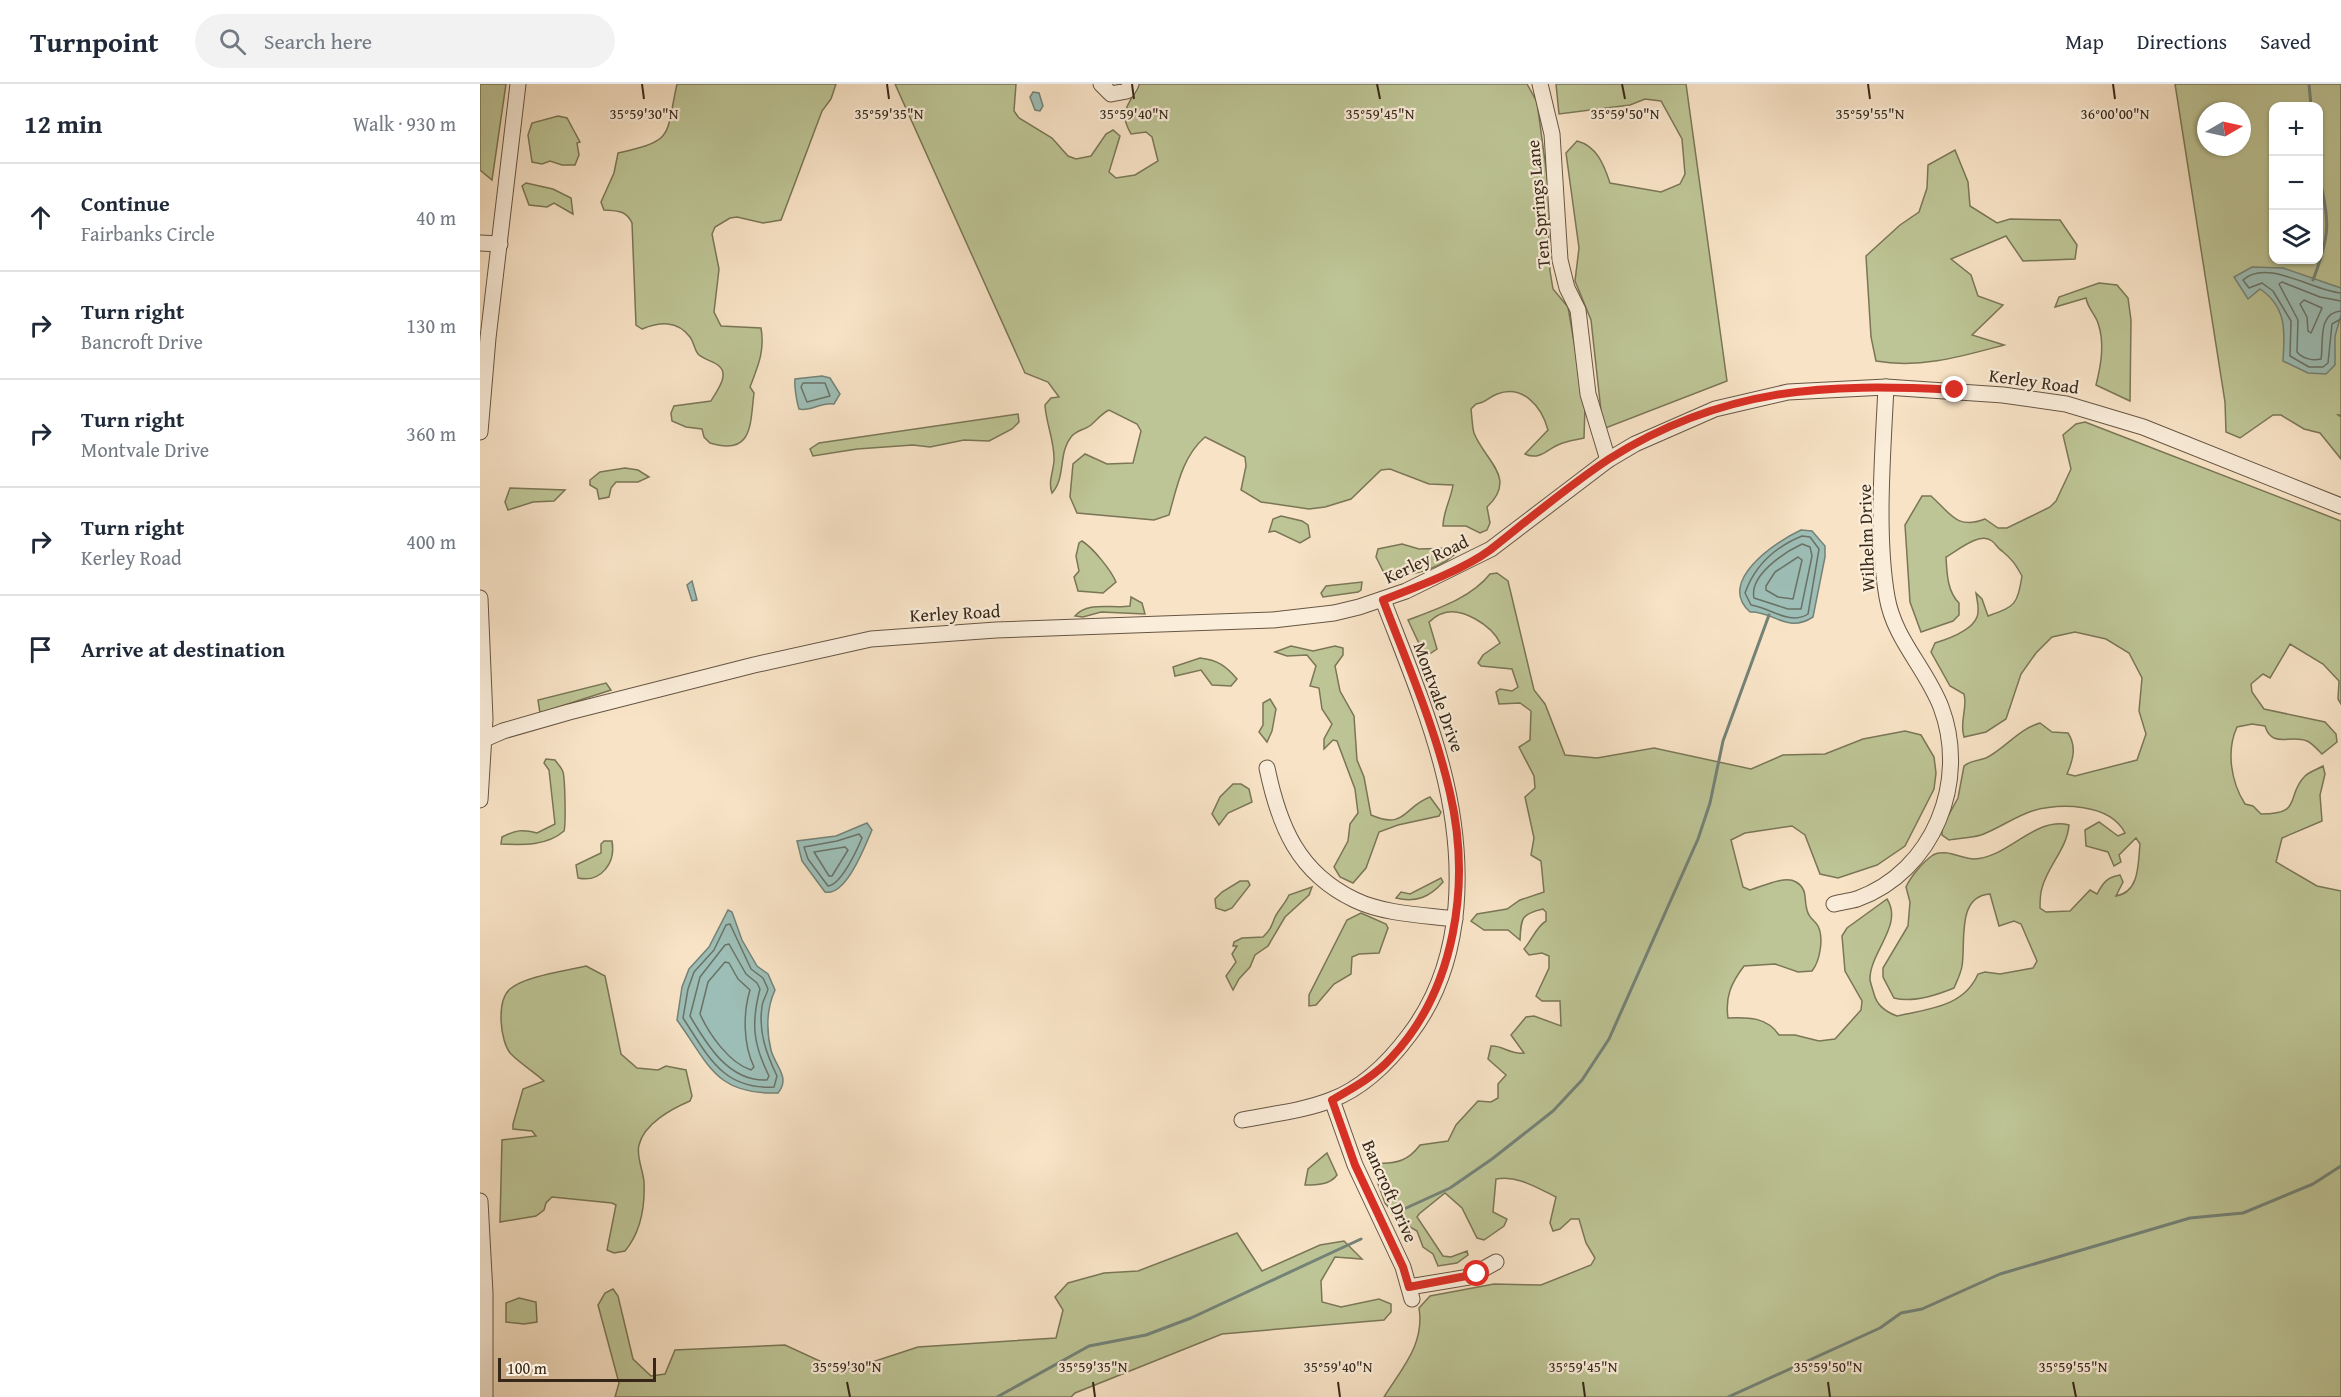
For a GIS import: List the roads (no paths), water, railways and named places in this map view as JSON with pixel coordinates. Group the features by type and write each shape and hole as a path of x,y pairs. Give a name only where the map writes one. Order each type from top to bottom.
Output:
{"street":[{"path":"480,432 519,84"},
{"path":"1101,84 1111,94 1127,91 1131,84"},
{"name":"Ten Springs Lane","path":"1540,84 1552,134 1560,260 1567,288 1578,310 1588,394 1608,460"},
{"path":"480,243 500,244"},
{"name":"Kerley Road","path":"483,740 569,712 871,639 996,630 1274,620 1334,613 1383,600 1440,576 1491,549 1608,460 1688,419 1743,401 1810,389 1886,387 2003,395 2090,410 2143,427 2341,506"},
{"name":"Wilhelm Drive","path":"1834,904 1856,899 1875,890 1918,855 1931,838 1940,819 1950,779 1950,747 1940,704 1899,635 1886,596 1883,523 1886,387"},
{"path":"480,598 483,740 480,800"},
{"name":"Montvale Drive","path":"1242,1120 1332,1100 1373,1075 1390,1059 1416,1026 1439,984 1455,919 1458,852 1451,796 1438,748 1383,600"},
{"path":"1267,768 1274,800 1286,835 1309,866 1322,878 1356,901 1455,919"},
{"name":"Bancroft Drive","path":"1332,1100 1355,1165 1403,1267 1410,1293 1469,1277 1496,1262"},
{"path":"480,1201 485,1293 485,1397"}],"water":[{"path":"1033,92 1039,93 1043,106 1040,111 1035,110 1030,97"},
{"path":"2252,267 2283,268 2341,288 2341,315 2335,336 2335,365 2326,374 2308,373 2283,361 2284,330 2280,312 2269,296 2260,289 2248,299 2234,277"},
{"path":"822,376 830,378 840,394 834,404 799,409 795,379"},
{"path":"1801,530 1812,531 1825,546 1825,557 1813,617 1804,622 1788,623 1750,612 1741,600 1740,588 1744,576 1764,553"},
{"path":"692,581 697,600 692,601 687,585"},
{"path":"867,823 872,830 854,869 840,887 825,892 802,861 797,841 836,836"},
{"path":"728,910 732,912 742,940 757,966 768,974 775,990 768,1012 768,1035 773,1056 783,1077 782,1087 778,1093 740,1089 727,1082 706,1063 677,1020 682,987 689,969 709,947"}],"waterway":[{"path":"2309,84 2311,102"},
{"path":"2313,280 2326,237 2323,193"},
{"path":"1393,1214 1450,1188 1492,1159 1553,1111 1582,1080 1609,1039 1698,839 1710,803 1723,741 1769,615"},
{"path":"1728,1397 1880,1328 1901,1313 1922,1309 2000,1274 2190,1218 2243,1213 2313,1184 2341,1166"},
{"path":"997,1397 1089,1346 1146,1335 1191,1318 1361,1239"}]}
